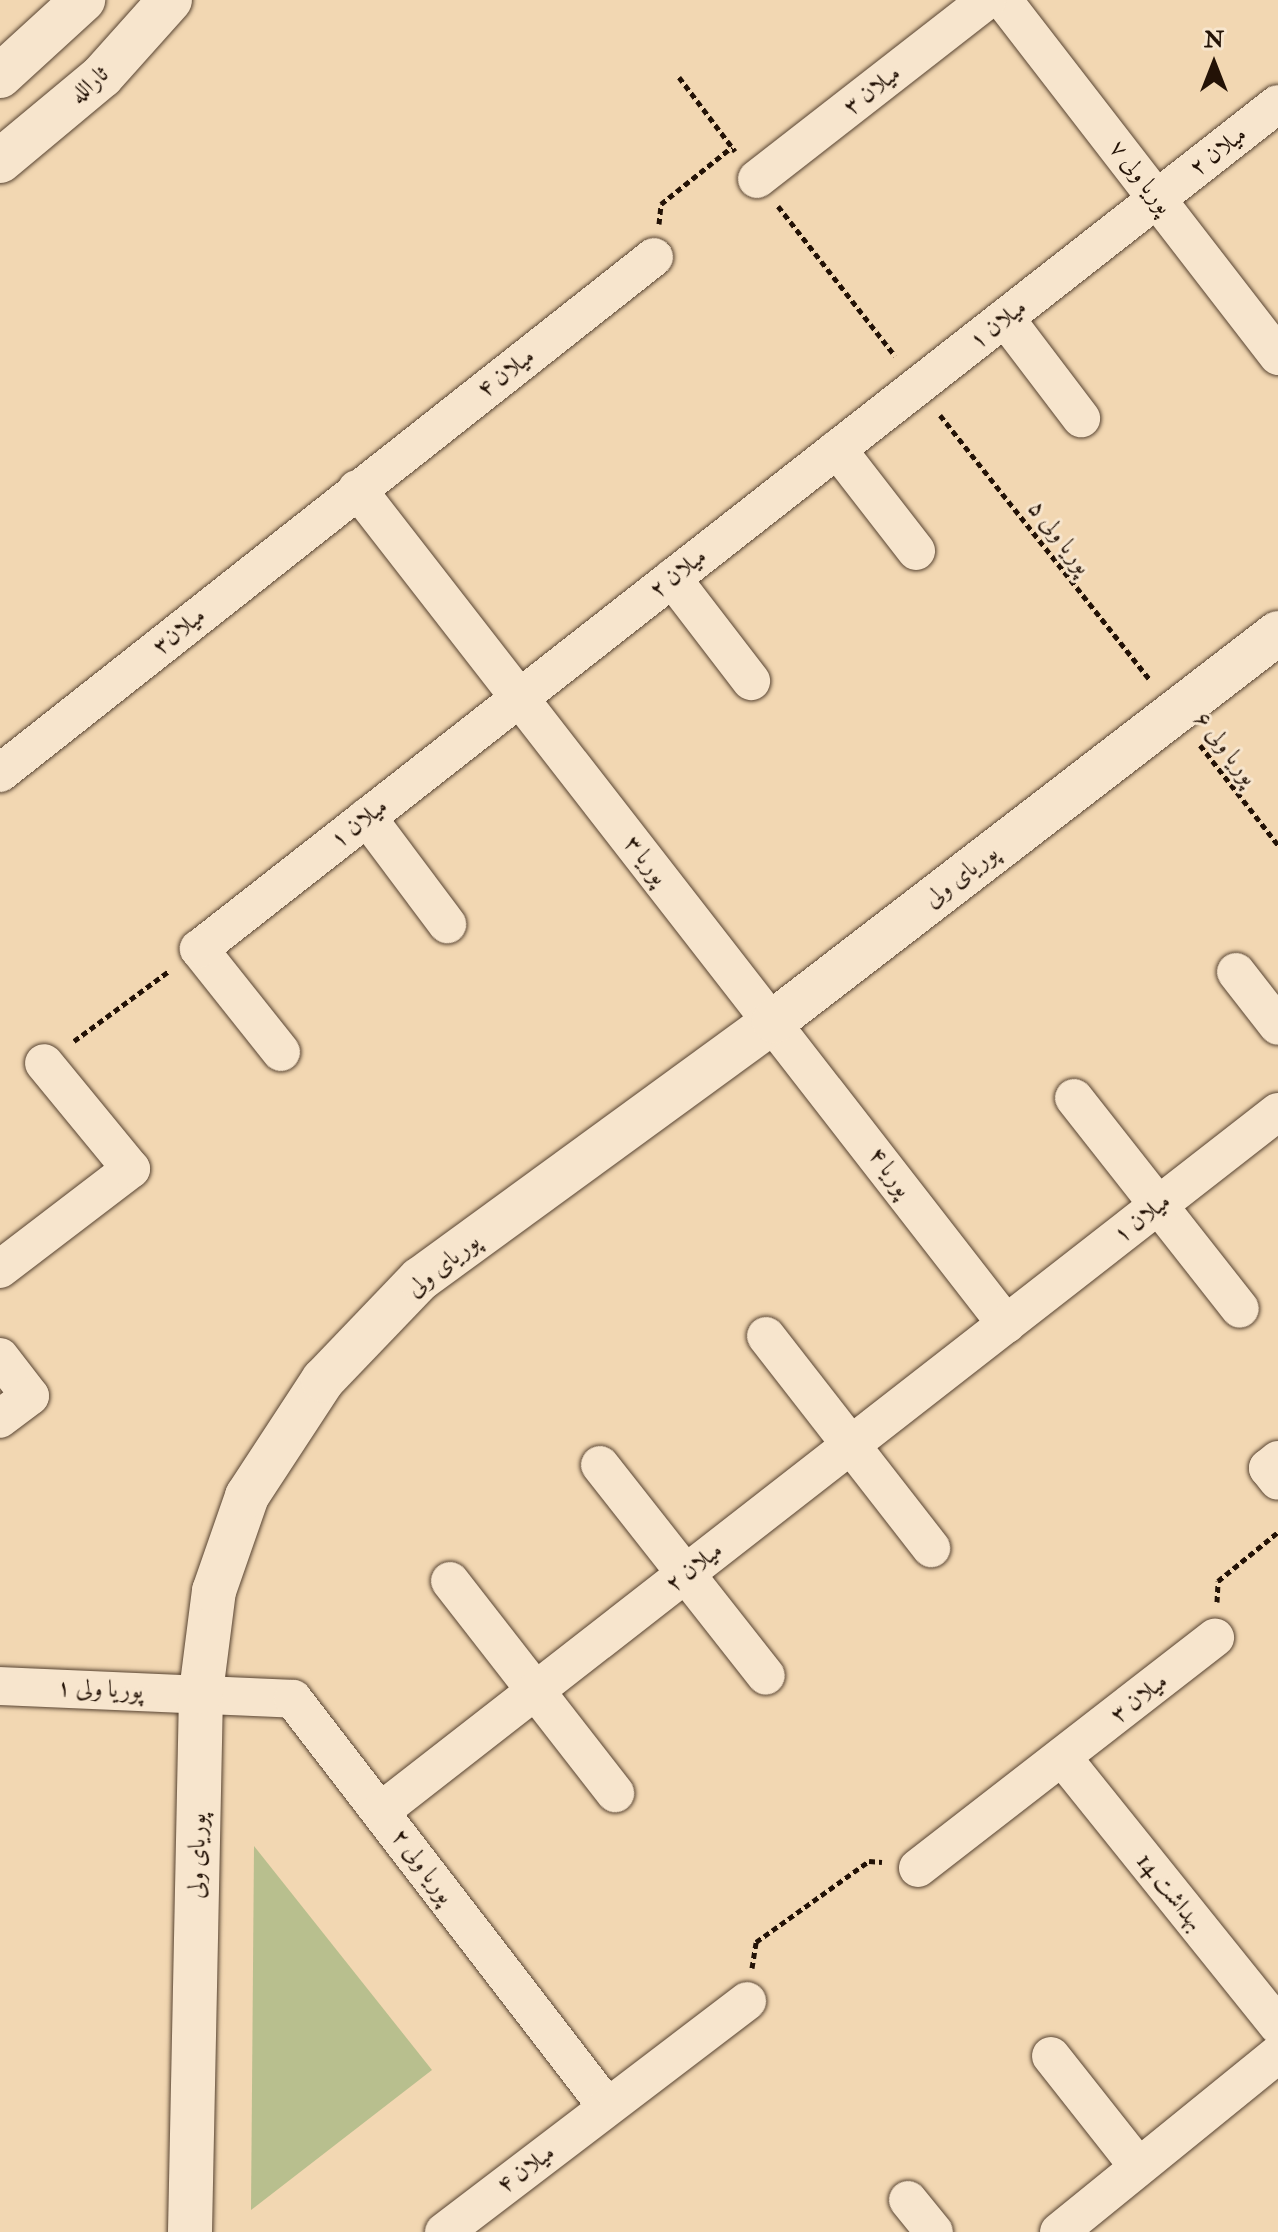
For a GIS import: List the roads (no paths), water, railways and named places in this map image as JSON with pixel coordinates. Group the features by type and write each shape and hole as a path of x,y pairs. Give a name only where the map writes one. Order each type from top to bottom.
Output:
{"street":[{"path":"0,76 83,0"},
{"name":"ثارالله","path":"0,161 102,76 170,0"},
{"name":"میلان ۳","path":"757,179 987,0"},
{"name":"پوریا ولی ۷","path":"1003,0 1278,356"},
{"name":"میلان ۲","path":"1158,198 1278,104"},
{"name":"میلان ۱","path":"837,449 1158,198"},
{"name":"میلان ۴","path":"357,489 654,257"},
{"path":"1005,318 1081,418"},
{"path":"837,449 916,551"},
{"name":"میلان ۲","path":"519,698 837,449"},
{"name":"پوریا ۳","path":"357,489 774,1021"},
{"name":"میلان۳","path":"0,773 357,489"},
{"path":"672,578 751,681"},
{"name":"پوریای ولی","path":"190,2232 201,1692 214,1591 247,1496 323,1380 420,1279 774,1021 1278,633"},
{"name":"میلان ۱","path":"281,1052 199,949 519,698"},
{"path":"367,817 447,924"},
{"path":"1236,972 1278,1026"},
{"name":"پوریا ۴","path":"774,1021 1006,1324"},
{"path":"0,1269 131,1169 44,1063"},
{"path":"1074,1098 1240,1309"},
{"name":"میلان ۱","path":"1006,1324 1278,1112"},
{"name":"میلان ۲","path":"381,1811 1006,1324"},
{"path":"766,1336 931,1548"},
{"path":"0,1357 30,1396 0,1419"},
{"path":"1278,1460 1268,1468 1278,1481"},
{"path":"600,1465 766,1676"},
{"path":"450,1581 615,1793"},
{"name":"میلان ۳","path":"1062,1757 1215,1638"},
{"name":"پوریا ولی ۱","path":"0,1686 201,1692"},
{"name":"پوریا ولی ۲","path":"201,1692 293,1699 607,2107"},
{"path":"918,1868 1062,1757"},
{"name":"بهداشت 14","path":"1062,1757 1278,2026"},
{"path":"607,2107 747,2001"},
{"path":"1059,2232 1278,2054"},
{"path":"1051,2056 1138,2166"},
{"name":"میلان ۴","path":"444,2232 607,2107"},
{"path":"908,2200 934,2232"}]}
